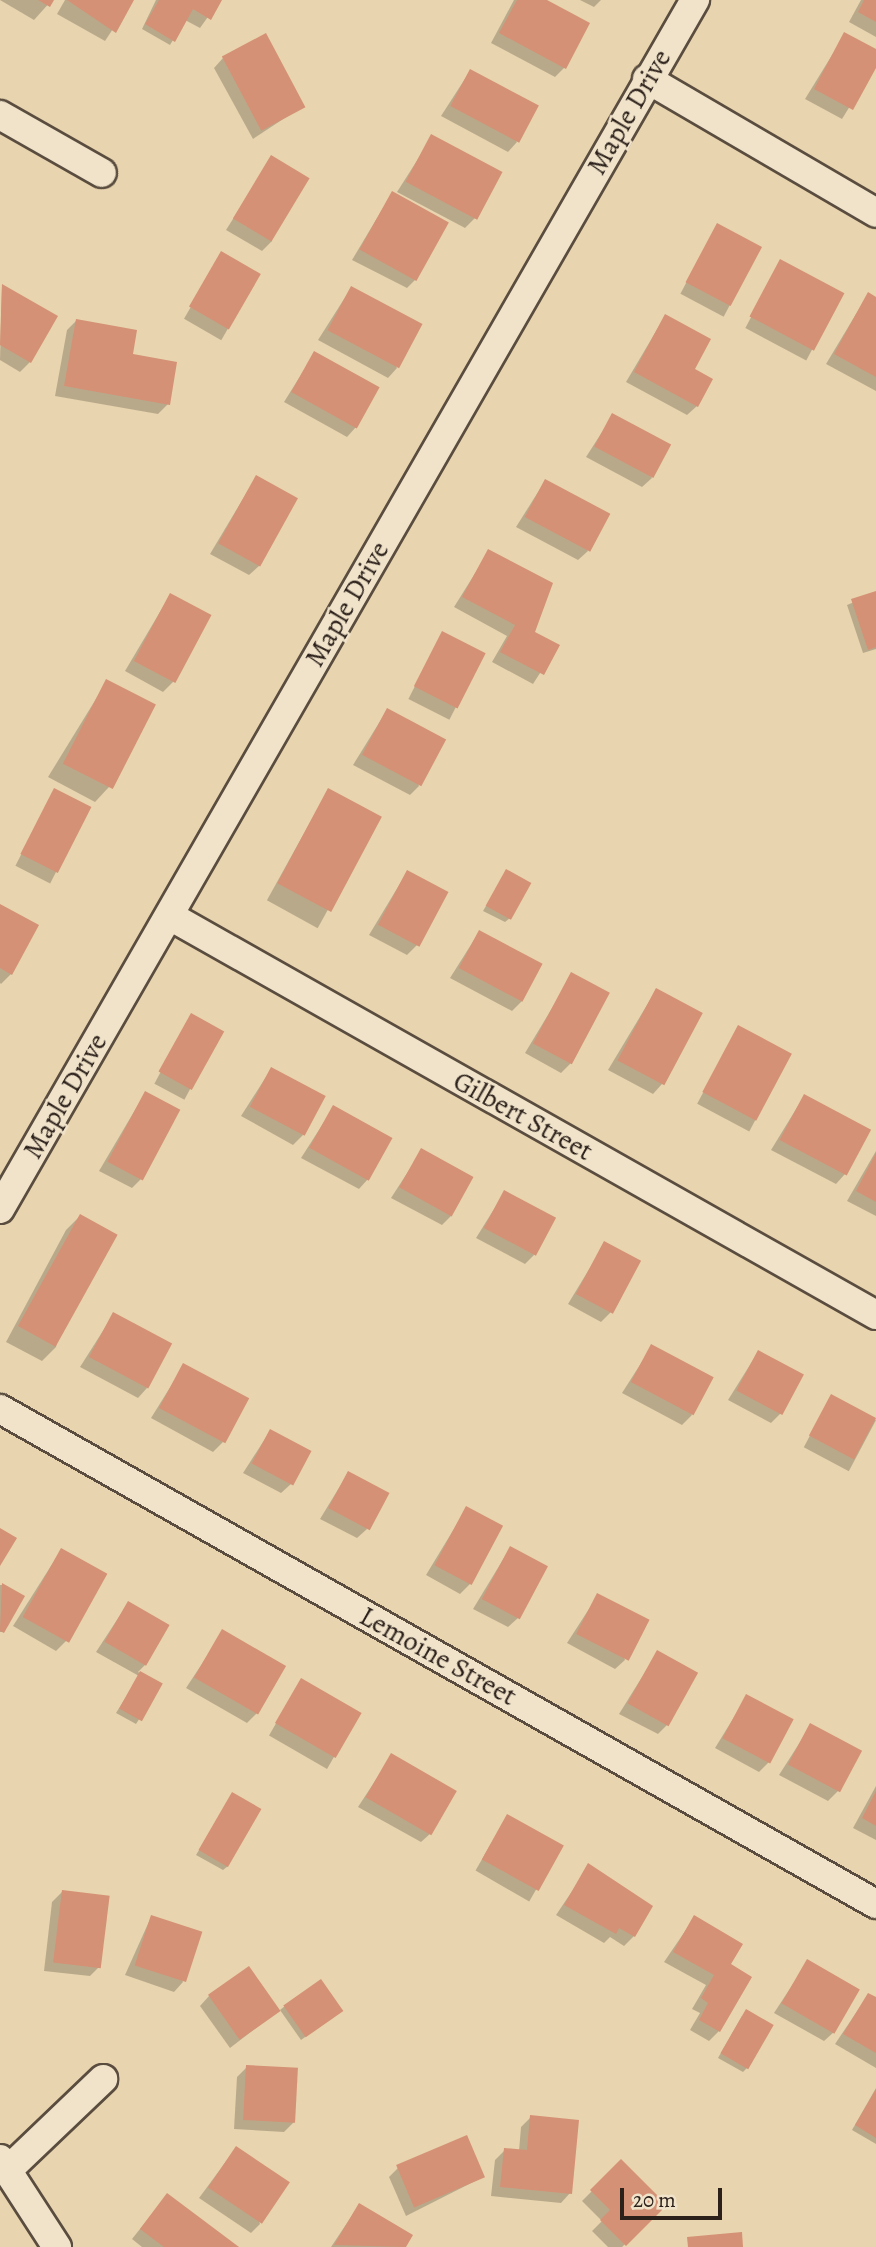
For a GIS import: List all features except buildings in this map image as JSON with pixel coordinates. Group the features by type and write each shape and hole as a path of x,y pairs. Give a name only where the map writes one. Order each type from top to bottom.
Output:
{"street":[{"name":"Maple Drive","path":"0,1209 695,0"},
{"path":"648,79 876,213"},
{"path":"0,115 102,173"},
{"name":"Gilbert Street","path":"170,916 876,1315"},
{"name":"Lemoine Street","path":"0,1409 876,1904"},
{"path":"57,2247 5,2164 103,2079"}]}
